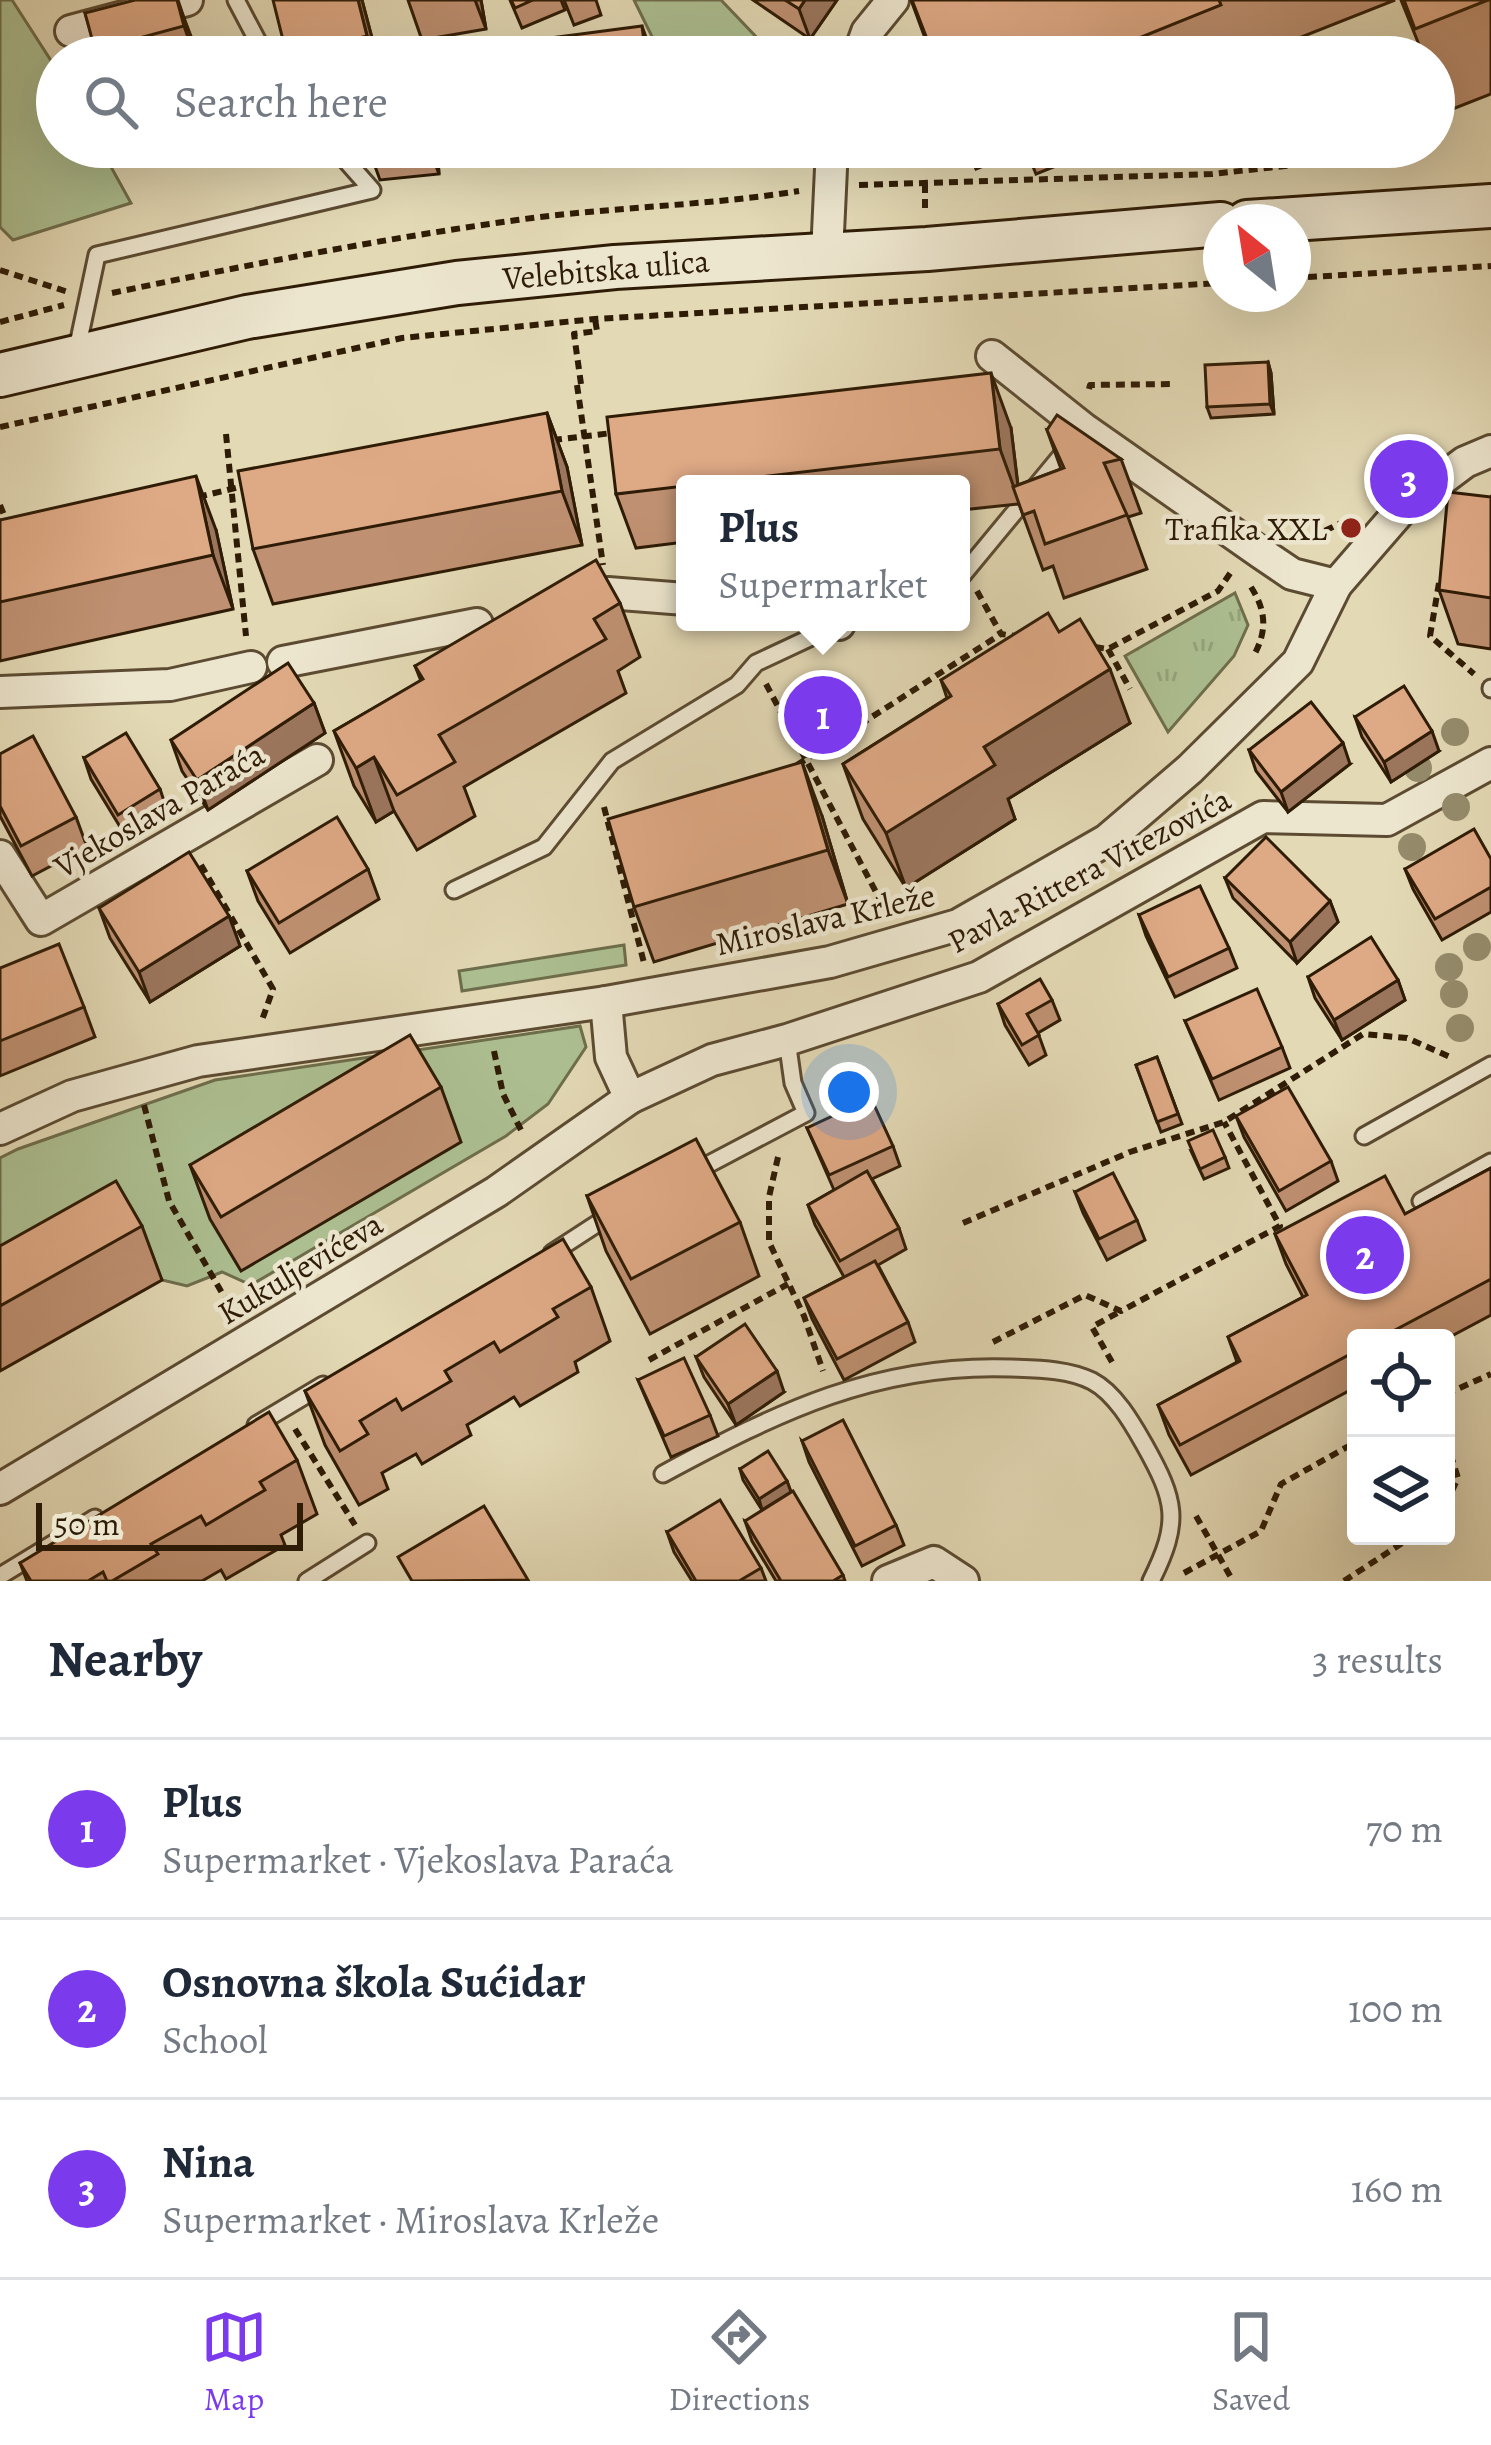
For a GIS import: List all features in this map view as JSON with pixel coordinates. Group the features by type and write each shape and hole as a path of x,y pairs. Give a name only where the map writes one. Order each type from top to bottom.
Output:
{"street":[{"path":"71,31 187,0"},
{"path":"866,36 893,0"},
{"path":"827,254 830,168"},
{"path":"1311,218 1491,206"},
{"name":"Velebitska ulica","path":"0,375 76,354 377,293 615,267 1203,225"},
{"path":"992,356 1085,416 1292,574 1336,585"},
{"name":"Miroslava Krleže","path":"0,1129 72,1096 198,1061 605,1002 830,962 958,925 1107,840 1190,769 1298,662 1336,585 1402,509 1465,461 1491,451"},
{"path":"541,608 608,593 676,597"},
{"path":"283,662 477,624"},
{"path":"0,692 170,685 251,667"},
{"name":"Vjekoslava Paraća","path":"0,856 41,920 317,760"},
{"name":"Pavla Rittera Vitezovića","path":"787,1040 979,977 1263,817 1387,820 1491,763"},
{"path":"605,1002 611,1057 629,1098"},
{"name":"Kukuljevićeva","path":"0,1489 539,1164 629,1098 712,1060 787,1040"},
{"path":"889,1581 934,1562 963,1581"}],"lane":[{"path":"236,0 255,36"},
{"path":"76,354 97,255 372,190 353,168"},
{"path":"970,565 1085,416"},
{"path":"454,890 544,847 612,761 737,685 756,664 824,631"},
{"path":"686,1176 806,1113 794,1083 787,1040"},
{"path":"1364,1136 1486,1068"},
{"path":"1421,1201 1491,1162"},
{"path":"537,1262 626,1208"},
{"path":"663,1474 763,1422 879,1378 964,1366 1050,1370 1091,1380 1108,1393 1135,1428 1170,1490 1172,1524 1150,1581"},
{"path":"242,1433 341,1375"},
{"path":"0,1576 119,1504"},
{"path":"307,1581 367,1543"}],"path":[{"path":"0,322 298,254 522,219 745,200 828,186 1213,174 1267,168"},
{"path":"1311,277 1491,266"},
{"path":"0,270 89,298"},
{"path":"0,427 402,338 596,319 1203,284"},
{"path":"596,319 597,332 574,334 601,551"},
{"path":"1085,416 1090,385 1174,384"},
{"path":"537,442 628,431"},
{"path":"226,434 242,614"},
{"path":"187,499 249,485"},
{"path":"0,506 13,539"},
{"path":"1291,536 1307,539 1351,517"},
{"path":"1086,646 1108,649 1218,592 1233,569"},
{"path":"1441,575 1430,636 1491,688"},
{"path":"1242,670 1266,634 1260,601 1243,576"},
{"path":"970,585 1001,634"},
{"path":"784,769 806,762 1001,634 1023,637"},
{"path":"1108,649 1130,689"},
{"path":"756,664 893,925"},
{"path":"597,780 647,973"},
{"path":"184,836 273,989 258,1029"},
{"path":"487,1018 503,1094 539,1164"},
{"path":"963,1223 1130,1151 1224,1122 1363,1034 1407,1038 1486,1068"},
{"path":"137,1078 169,1201 249,1340"},
{"path":"806,1113 777,1158 769,1197 770,1242 831,1393"},
{"path":"1106,1350 1092,1327 1280,1226 1224,1122"},
{"path":"649,1360 788,1283"},
{"path":"964,1366 992,1342 1085,1295 1121,1311"},
{"path":"1455,1390 1491,1374"},
{"path":"283,1409 367,1543"},
{"path":"1171,1581 1261,1531 1281,1484 1347,1447"},
{"path":"1344,1581 1398,1545"},
{"path":"1217,1555 1233,1581"}],"green space":[{"path":"0,0 12,0 36,37 36,168 112,168 131,203 13,240 0,227"},
{"path":"634,0 721,0 755,36 652,36"},
{"path":"1235,593 1248,625 1234,656 1168,732 1125,656"},
{"path":"624,945 626,965 462,991 459,971"},
{"path":"580,1026 586,1047 548,1104 506,1136 251,1285 222,1272 187,1286 162,1280 136,1236 0,1312 0,1158 18,1149 215,1080"}],"building":[{"path":"135,0 177,0 184,26 147,36 91,36 85,13"},
{"path":"273,0 358,0 367,36 282,36"},
{"path":"912,0 1219,0 1221,5 1144,36 926,36"},
{"path":"1404,0 1488,0 1415,29"},
{"path":"642,26 643,36 565,36"},
{"path":"1268,362 1270,404 1207,407 1205,365"},
{"path":"991,373 1000,449 777,475 676,475 676,487 616,494 607,417"},
{"path":"547,413 562,491 253,549 238,471"},
{"path":"1057,415 1121,459 1104,463 1127,515 1045,544 1034,511 1023,515 1013,487 1064,468 1047,430"},
{"path":"196,476 213,555 0,602 0,520"},
{"path":"1448,492 1491,497 1491,598 1439,590"},
{"path":"596,560 620,603 594,619 606,639 439,735 455,762 397,795 374,757 356,768 334,731 423,679 415,666"},
{"path":"1048,613 1059,632 1080,619 1110,669 984,747 995,765 886,833 843,764 951,696 941,680"},
{"path":"288,663 314,703 197,780 171,740"},
{"path":"1404,686 1432,731 1384,762 1355,717"},
{"path":"1311,702 1343,743 1281,792 1249,750"},
{"path":"126,733 160,789 118,815 84,758"},
{"path":"33,736 76,817 21,846 0,806 0,754"},
{"path":"802,762 828,850 634,907 608,819"},
{"path":"337,817 368,869 279,923 247,871"},
{"path":"1474,829 1491,859 1491,887 1435,919 1405,869"},
{"path":"1266,837 1330,901 1290,942 1225,878"},
{"path":"189,852 229,916 139,972 99,908"},
{"path":"1200,886 1229,948 1168,977 1139,915"},
{"path":"1371,937 1398,980 1334,1020 1308,977"},
{"path":"59,944 84,1007 0,1041 0,968"},
{"path":"1040,979 1052,1000 1027,1014 1039,1035 1022,1045 998,1004"},
{"path":"1257,989 1282,1047 1212,1079 1185,1021"},
{"path":"410,1035 441,1087 221,1217 190,1165"},
{"path":"1157,1057 1178,1114 1157,1122 1136,1065"},
{"path":"1288,1087 1331,1161 1279,1191 1236,1116"},
{"path":"871,1098 893,1146 829,1175 807,1128"},
{"path":"1213,1130 1225,1157 1200,1169 1188,1141"},
{"path":"696,1139 740,1222 631,1279 587,1196"},
{"path":"1491,1168 1491,1279 1397,1329 1347,1329 1347,1356 1180,1445 1158,1405 1240,1361 1228,1337 1307,1295 1275,1234 1385,1176 1405,1214"},
{"path":"867,1171 899,1228 840,1261 808,1205"},
{"path":"1113,1173 1137,1220 1099,1239 1075,1192"},
{"path":"116,1181 142,1226 0,1306 0,1246"},
{"path":"563,1239 591,1287 553,1309 558,1317 500,1352 494,1342 445,1371 451,1381 402,1410 396,1399 360,1421 368,1434 340,1451 305,1391"},
{"path":"875,1261 908,1322 837,1359 804,1298"},
{"path":"745,1324 777,1371 728,1404 696,1357"},
{"path":"684,1358 710,1415 664,1436 638,1380"},
{"path":"269,1412 297,1460 260,1482 265,1490 206,1525 201,1516 151,1544 158,1554 112,1581 103,1572 88,1581 31,1581 20,1563"},
{"path":"843,1420 896,1525 855,1546 802,1441"},
{"path":"768,1451 787,1481 759,1499 740,1469"},
{"path":"793,1491 843,1575 833,1581 781,1581 745,1521"},
{"path":"720,1500 761,1568 739,1581 696,1581 667,1532"},
{"path":"484,1506 528,1580 412,1581 398,1557"}],"place":[{"name":"Nina","path":"1409,479"},
{"name":"Trafika XXL","path":"1351,528"},
{"name":"Plus","path":"823,715"},
{"name":"Osnovna škola Sućidar","path":"1365,1255"}]}
